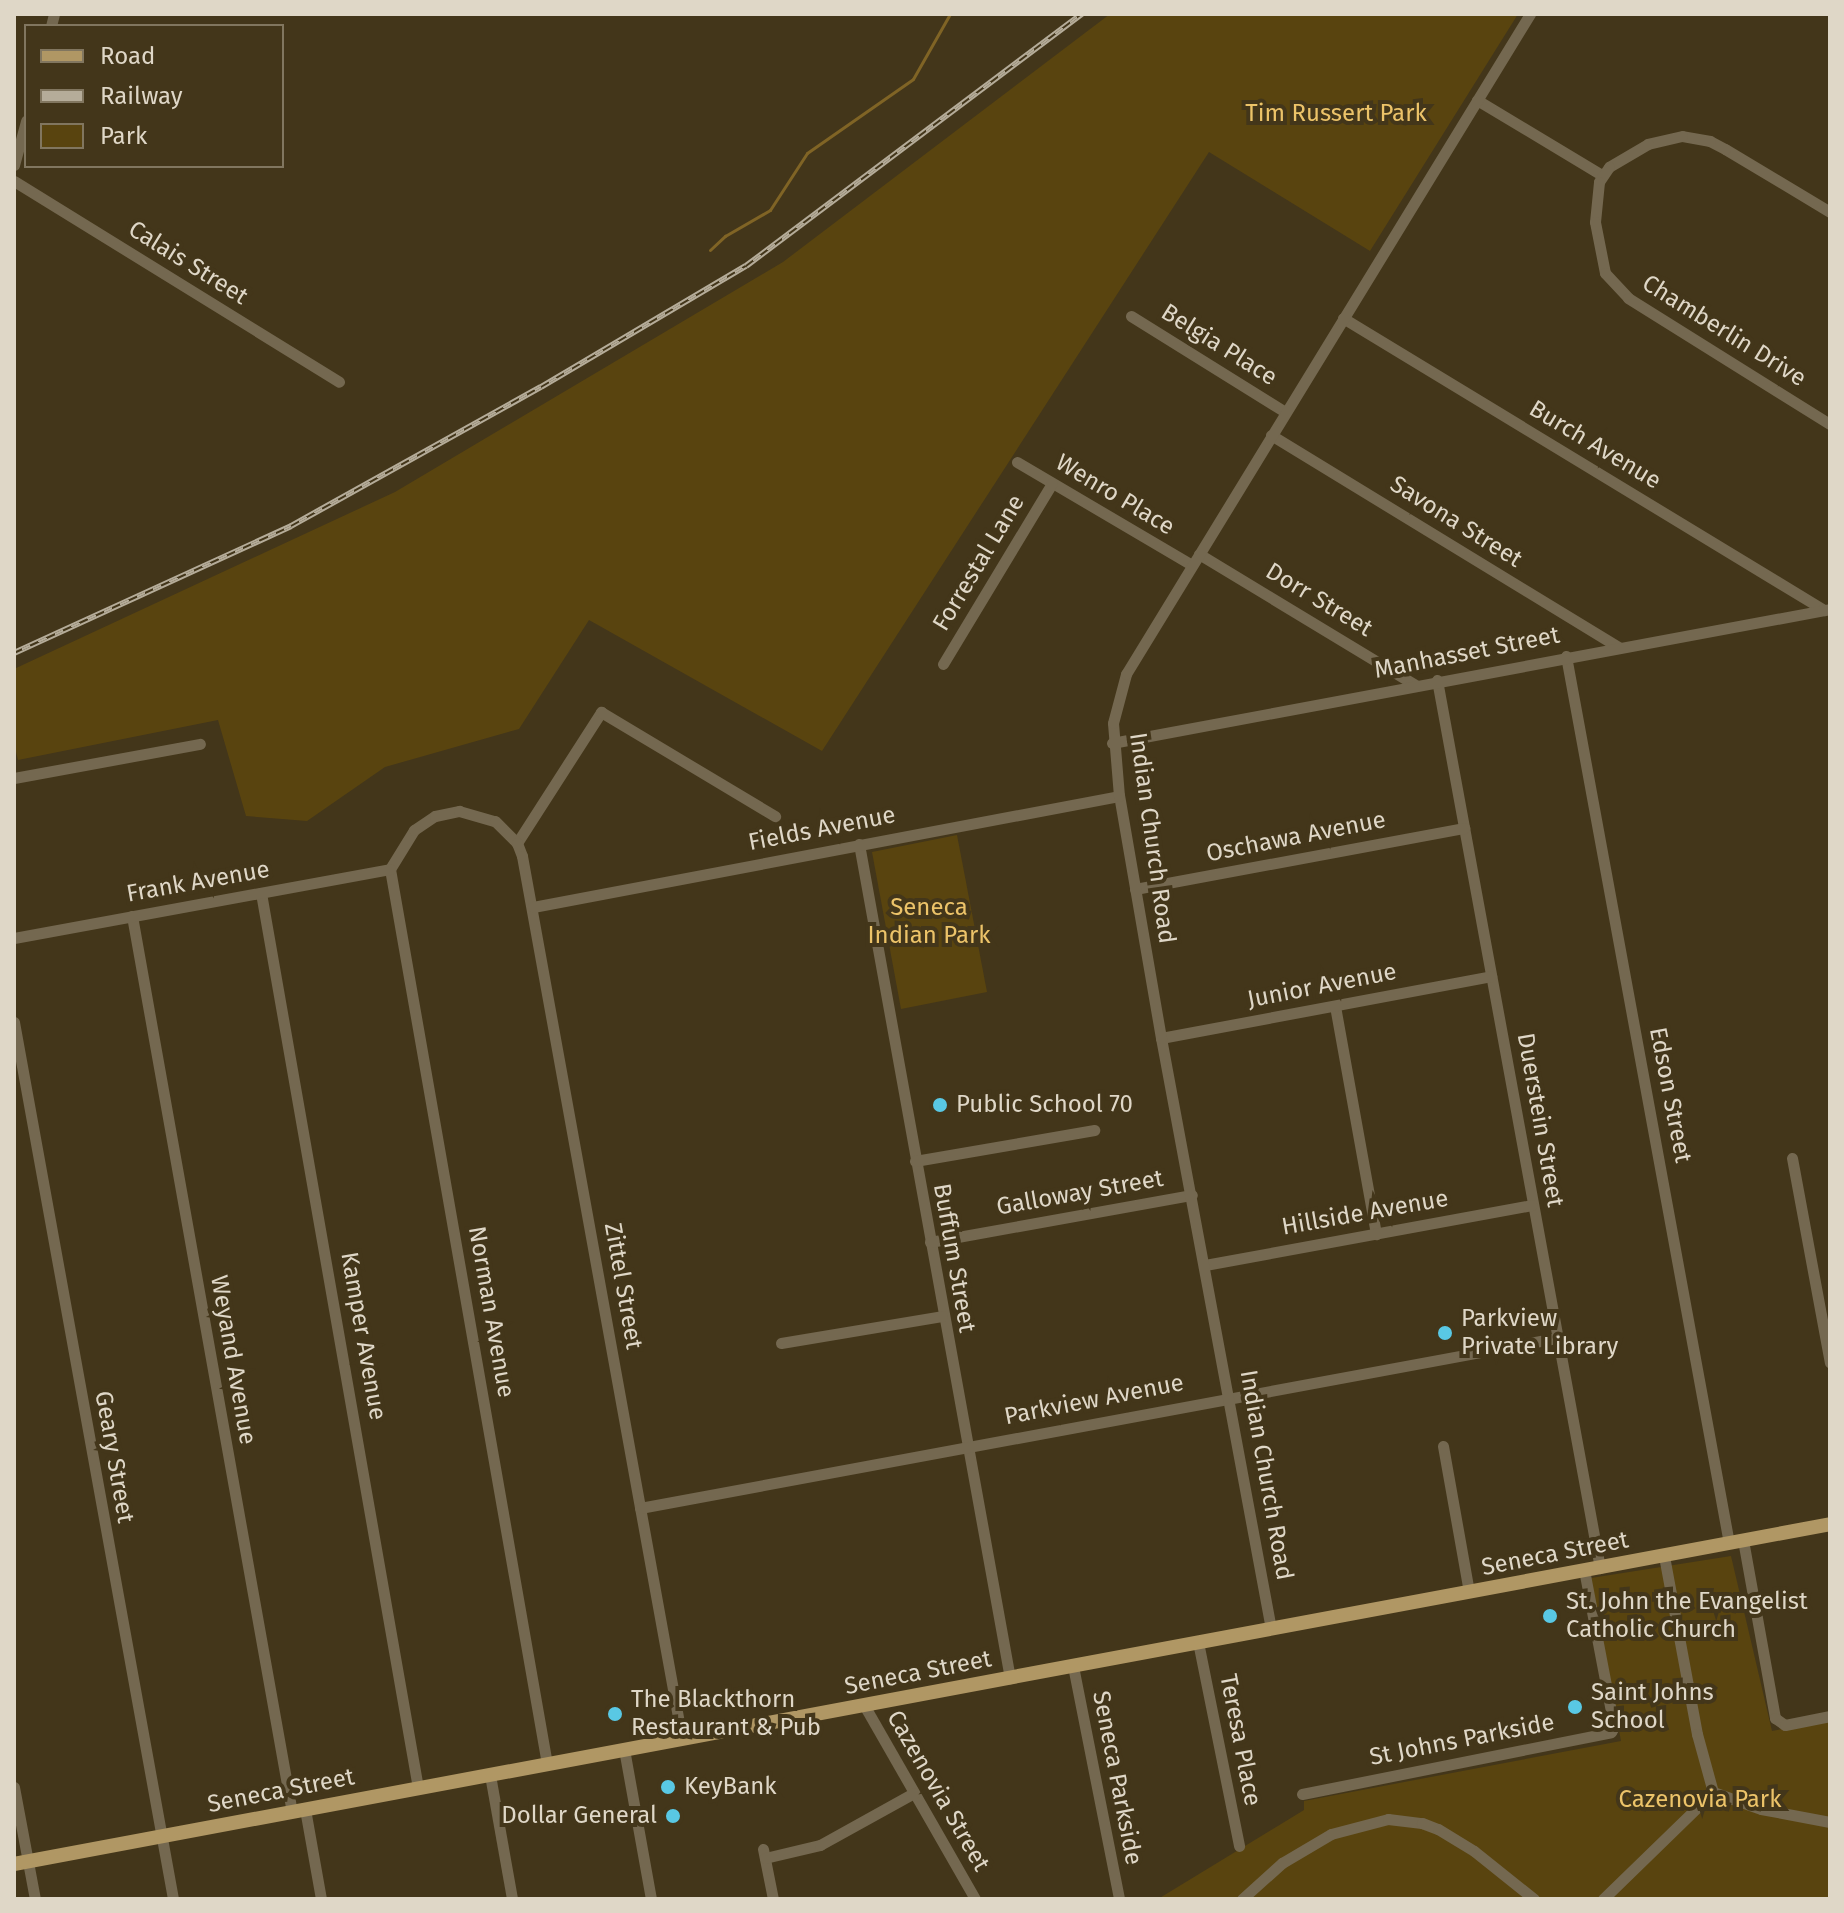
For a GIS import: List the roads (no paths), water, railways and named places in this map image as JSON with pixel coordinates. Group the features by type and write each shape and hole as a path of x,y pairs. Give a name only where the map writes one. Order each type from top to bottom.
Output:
{"main road":[{"name":"Seneca Street","path":"21,1863 1830,1524"}],"street":[{"name":"Indian Church Road","path":"1271,1629 1119,796 1112,743 1116,703 1126,674 1530,14"},
{"path":"1477,100 1602,175 1609,167 1648,144 1682,136 1697,137 1725,149 1830,212"},
{"path":"14,165 24,128"},
{"name":"Chamberlin Drive","path":"1602,175 1596,198 1597,245 1605,273 1612,282 1642,309 1830,424"},
{"name":"Calais Street","path":"14,181 339,382"},
{"name":"Belgia Place","path":"1131,316 1285,412"},
{"name":"Burch Avenue","path":"1343,318 1827,609"},
{"name":"Savona Street","path":"1271,435 1618,647"},
{"name":"Wenro Place","path":"1017,462 1192,565"},
{"name":"Forrestal Lane","path":"943,664 1052,483"},
{"name":"Dorr Street","path":"1199,554 1415,685"},
{"name":"Manhasset Street","path":"1112,743 1827,609"},
{"name":"Edson Street","path":"1566,656 1736,1542 1775,1718 1785,1725 1830,1716"},
{"name":"Duerstein Street","path":"1437,680 1556,1338 1592,1569"},
{"path":"390,869 414,830 446,812 459,811 495,821 517,843 601,712 775,816"},
{"path":"14,778 200,744"},
{"name":"Fields Avenue","path":"533,907 1119,796"},
{"name":"Oschawa Avenue","path":"1135,889 1464,828"},
{"name":"Zittel Street","path":"517,843 533,907 682,1739"},
{"name":"Buffum Street","path":"859,844 965,1447 1010,1678"},
{"name":"Frank Avenue","path":"14,938 390,869"},
{"name":"Norman Avenue","path":"390,869 547,1764"},
{"name":"Kamper Avenue","path":"261,893 418,1788"},
{"name":"Weyand Avenue","path":"132,916 298,1811 321,1899"},
{"name":"Junior Avenue","path":"1161,1038 1491,976"},
{"path":"1335,1006 1376,1234"},
{"name":"Geary Street","path":"14,1022 173,1899"},
{"path":"915,1161 1094,1130"},
{"path":"1792,1158 1830,1363"},
{"name":"Galloway Street","path":"930,1242 1192,1195"},
{"name":"Hillside Avenue","path":"1205,1265 1532,1205"},
{"path":"781,1343 942,1316"},
{"name":"Parkview Avenue","path":"640,1508 1556,1338"},
{"path":"1443,1446 1469,1592"},
{"path":"1664,1556 1697,1734 1713,1792"},
{"name":"St Johns Parkside","path":"1302,1794 1611,1732 1614,1727 1592,1569"},
{"name":"Teresa Place","path":"1198,1642 1239,1846"},
{"name":"Seneca Parkside","path":"1073,1666 1119,1899"},
{"name":"Cazenovia Street","path":"864,1705 975,1899"},
{"path":"624,1749 651,1899"},
{"path":"490,1775 512,1899"},
{"path":"14,1787 21,1863 35,1899"},
{"path":"1713,1792 1761,1809 1830,1822"},
{"path":"1603,1899 1713,1792"},
{"path":"773,1899 764,1854 820,1845 914,1793"},
{"path":"1242,1899 1282,1863 1331,1834 1388,1819 1422,1823 1438,1829 1474,1851 1534,1899"}],"waterway":[{"path":"710,250 725,236 770,210 807,153 913,79 950,14"}],"railway":[{"path":"14,653 291,526 541,387 746,266 1082,14"}],"place":[{"name":"Public School 70","path":"940,1105"},
{"name":"Parkview Private Library","path":"1445,1333"},
{"name":"St. John the Evangelist Catholic Church","path":"1550,1616"},
{"name":"Saint Johns School","path":"1575,1707"},
{"name":"The Blackthorn Restaurant & Pub","path":"615,1714"},
{"name":"KeyBank","path":"668,1787"},
{"name":"Dollar General","path":"673,1816"}],"park label":[{"name":"Tim Russert Park","path":"1336,114"},
{"name":"Seneca Indian Park","path":"929,922"},
{"name":"Cazenovia Park","path":"1700,1800"}]}
